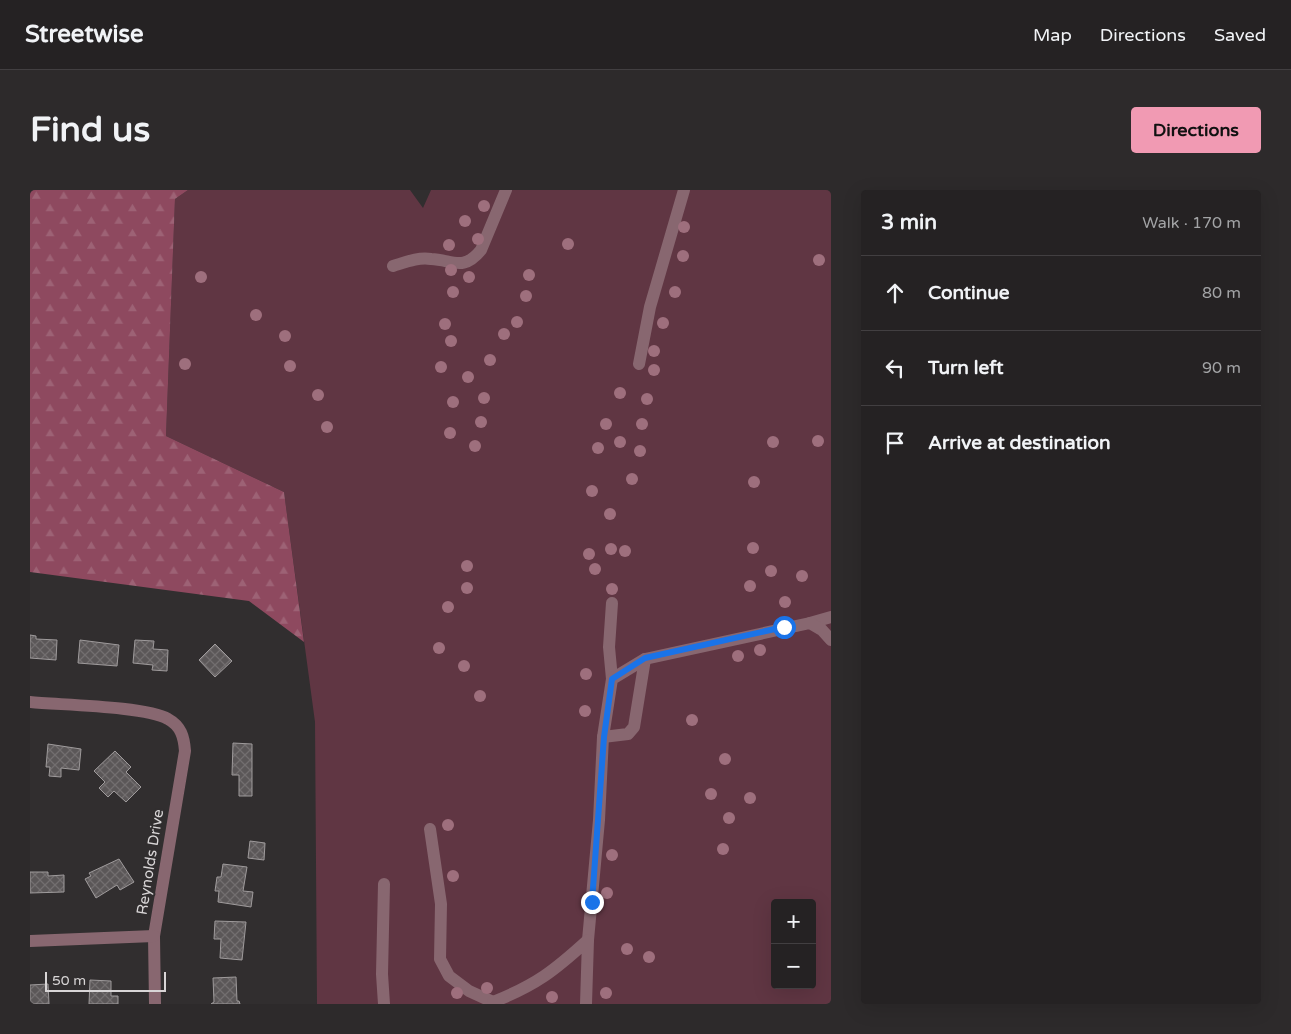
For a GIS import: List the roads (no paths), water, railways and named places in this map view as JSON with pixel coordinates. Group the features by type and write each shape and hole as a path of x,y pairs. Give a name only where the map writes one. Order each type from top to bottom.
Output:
{"street":[{"path":"393,266 412,259 432,258 447,263 464,263 475,258 481,250 506,190"},
{"path":"639,364 650,307 684,190"},
{"path":"586,1004 588,940 599,820 604,737 612,679 609,648 612,603"},
{"path":"612,679 645,658 810,623 831,616"},
{"path":"810,623 822,630 831,640"},
{"path":"604,737 628,734 634,727 645,658"},
{"name":"Reynolds Drive","path":"30,702 155,713 178,726 184,738 185,751 154,936 155,1004"},
{"path":"430,829 441,904 440,958 449,976 492,1003 524,990 553,973 588,940"},
{"path":"383,1002 384,884"},
{"path":"30,941 154,936"}]}
